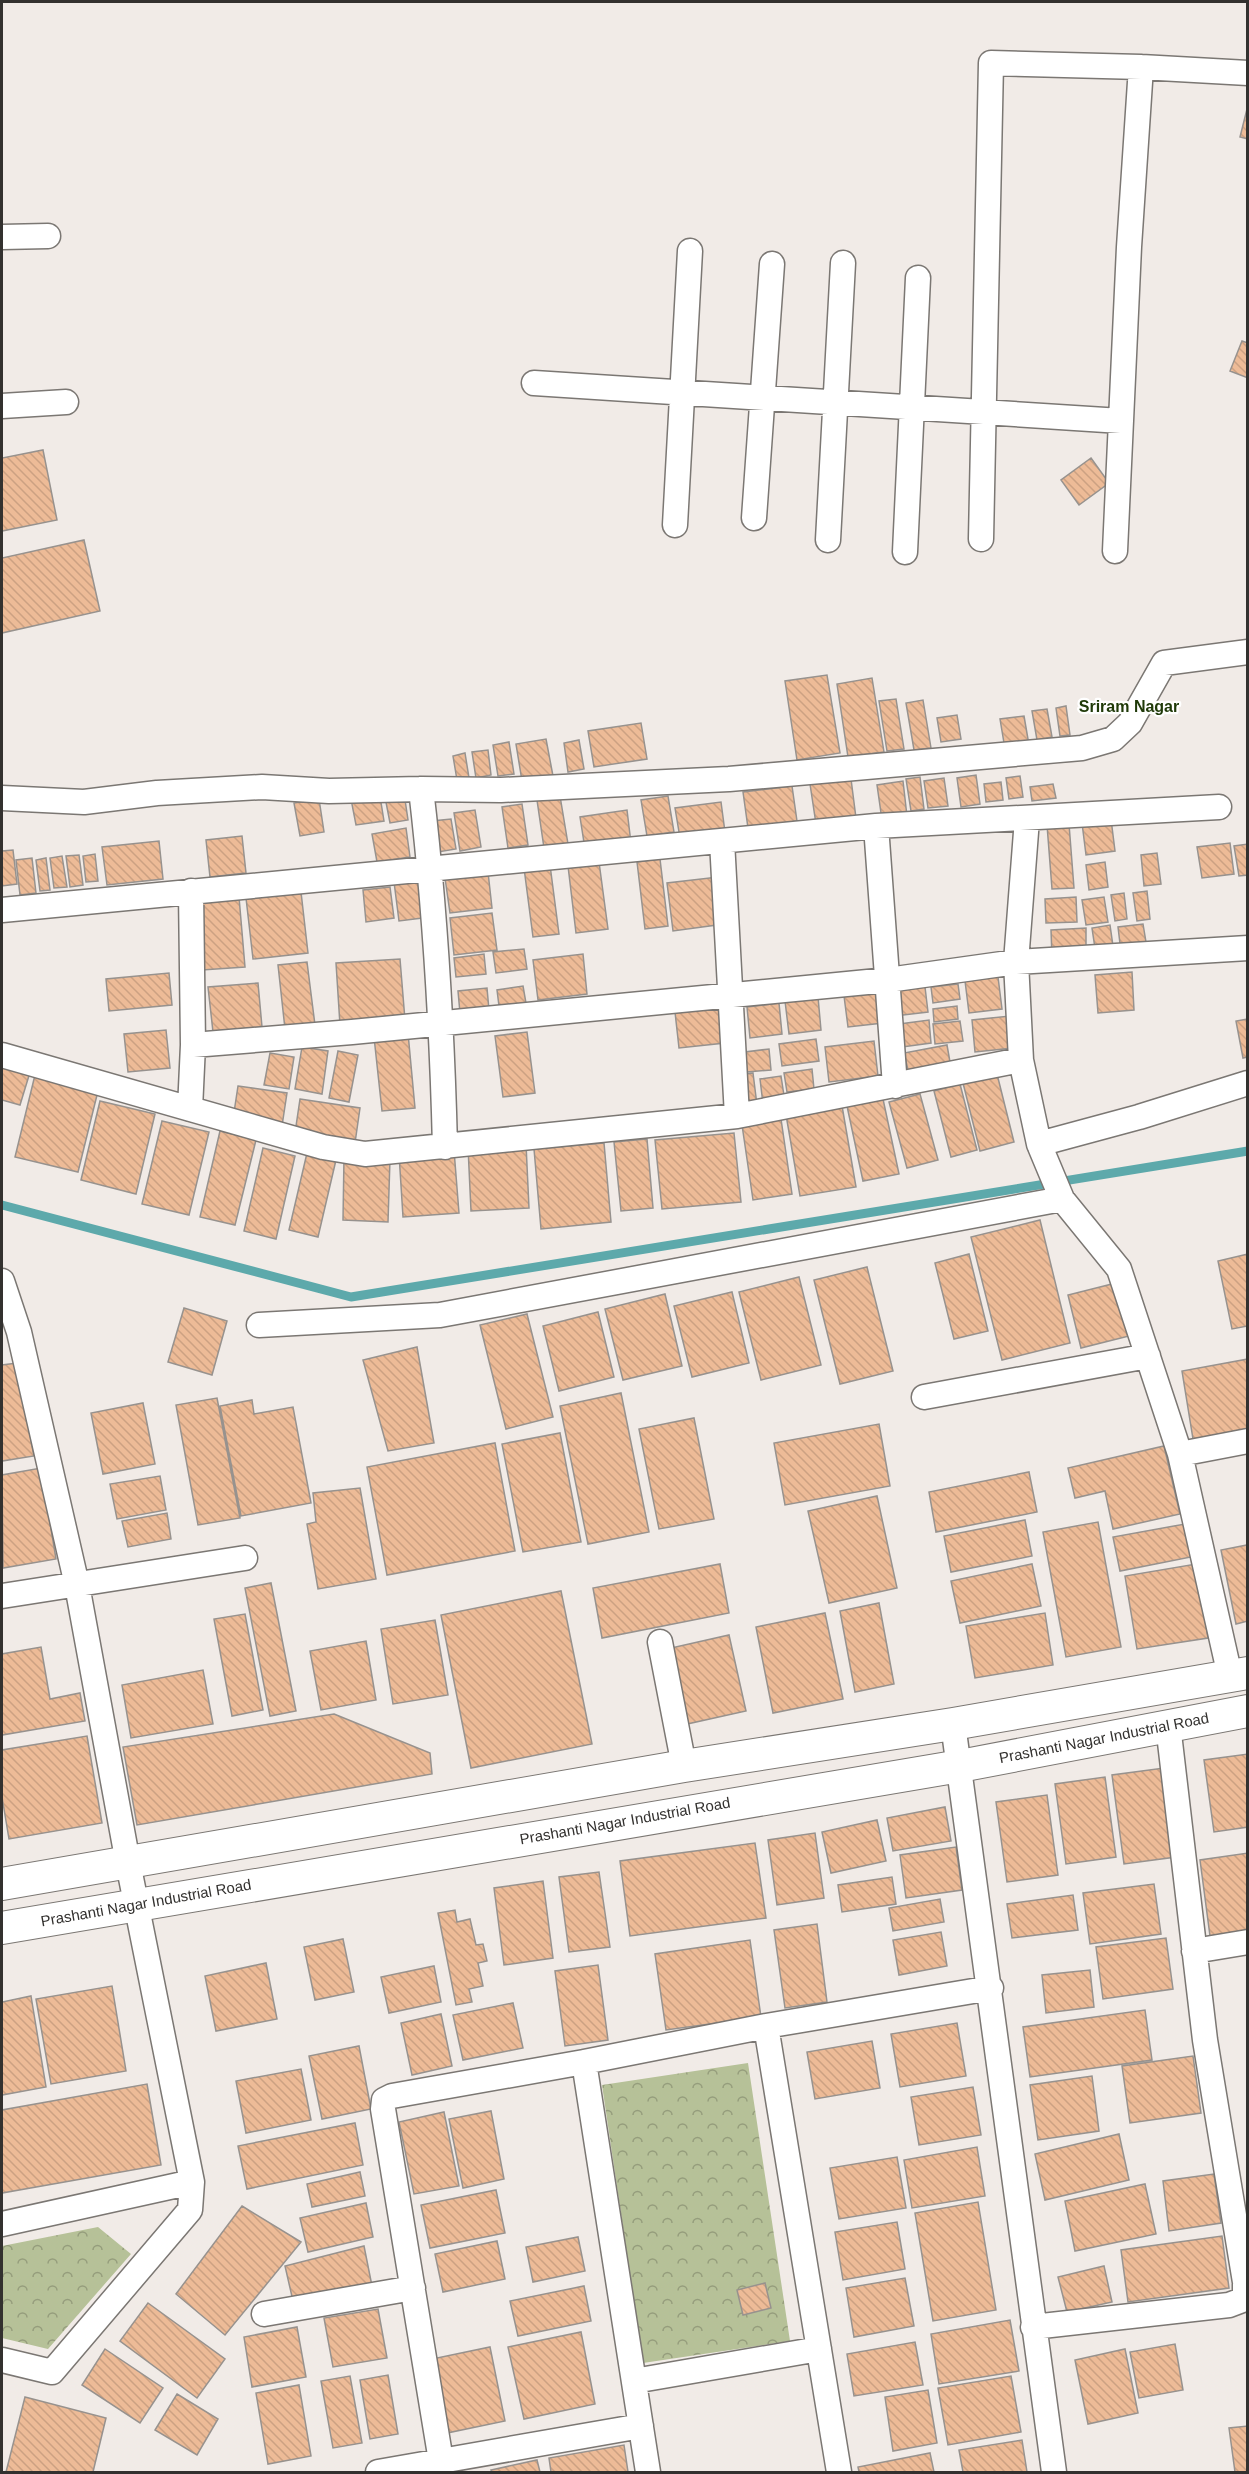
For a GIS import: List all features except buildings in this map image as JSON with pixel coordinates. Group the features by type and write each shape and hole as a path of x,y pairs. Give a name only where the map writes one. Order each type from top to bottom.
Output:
{"street":[{"path":"981,539 992,63 1142,66 1248,73"},
{"path":"1115,551 1129,247 1142,66"},
{"path":"2,237 48,236"},
{"path":"675,525 690,251"},
{"path":"828,540 843,263"},
{"path":"754,518 772,264"},
{"path":"905,552 918,278"},
{"path":"534,383 1121,421"},
{"path":"2,406 66,402"},
{"path":"2,798 84,802 156,793 262,787 329,791 501,790 729,779 1082,748 1113,739 1130,723 1164,663 1248,652"},
{"path":"421,789 430,868 442,1024 445,1147"},
{"path":"2,910 876,826 1219,807"},
{"path":"2,1884 684,1766 953,1724 1239,1675 1180,1454 1119,1269 1061,1195 1039,1144 1021,1060 1016,962 1027,819"},
{"path":"876,826 895,1086"},
{"path":"722,841 737,1116"},
{"path":"190,1109 193,1045 191,891"},
{"path":"193,1045 730,996 888,980 1016,962 1248,948"},
{"path":"2,1055 323,1147 365,1154 737,1116 1021,1060"},
{"path":"1039,1144 1139,1117 1248,1083"},
{"path":"259,1325 440,1315 1061,1195"},
{"path":"2,1281 10,1334 77,1585 128,1863 192,2182 190,2210 52,2372 2,2360"},
{"path":"924,1397 1148,1356"},
{"path":"1180,1454 1248,1441"},
{"path":"2,1596 244,1558"},
{"path":"660,1642 684,1766"},
{"name":"Prashanti Nagar Industrial Road","path":"2,1928 960,1766 1248,1711"},
{"path":"953,1724 991,1988 1033,2327 1054,2472"},
{"path":"1033,2327 1229,2305 1245,2299 1245,2282 1205,2040 1168,1725"},
{"path":"1194,1951 1248,1942"},
{"path":"441,2461 383,2109 384,2100 392,2096 584,2062 766,2026 991,1988"},
{"path":"766,2026 839,2472"},
{"path":"584,2062 648,2472"},
{"path":"2,2224 192,2182"},
{"path":"264,2314 413,2288"},
{"path":"634,2382 819,2349"},
{"path":"378,2472 641,2426"}],"green space":[{"path":"748,2063 790,2341 643,2363 602,2085"},
{"path":"98,2227 131,2254 48,2349 2,2338 2,2246"}],"waterway":[{"path":"2,1205 351,1297 1248,1151"}],"district":[{"name":"Sriram Nagar","path":"1129,706"}]}
